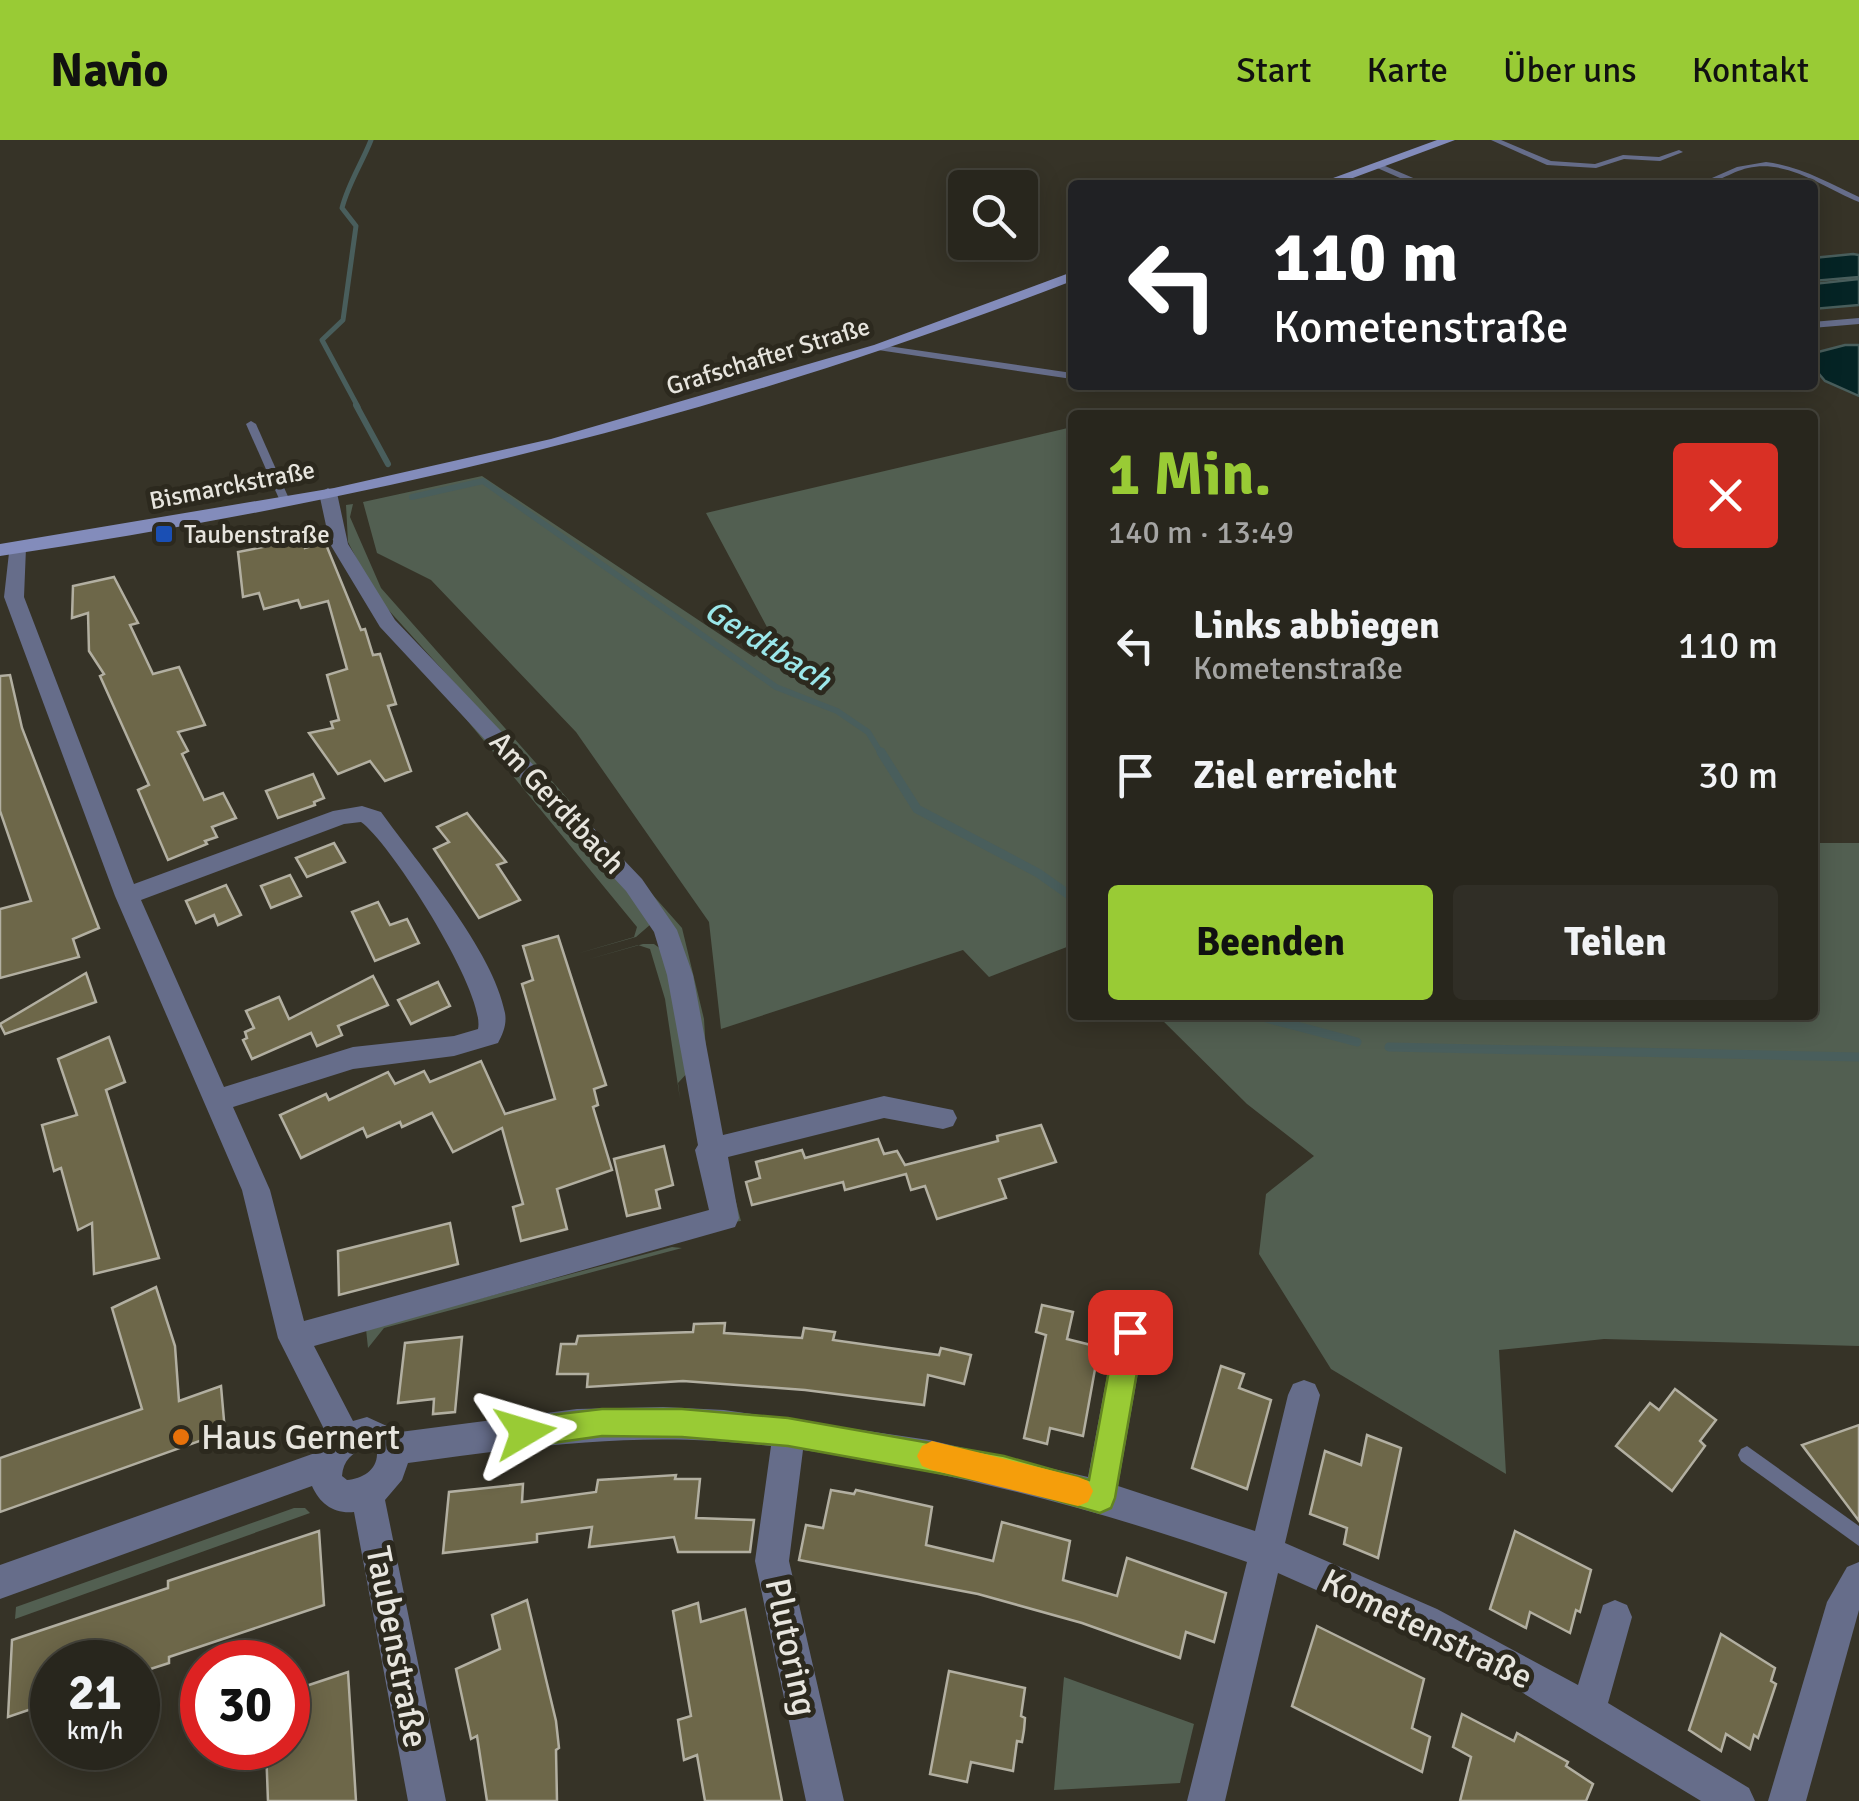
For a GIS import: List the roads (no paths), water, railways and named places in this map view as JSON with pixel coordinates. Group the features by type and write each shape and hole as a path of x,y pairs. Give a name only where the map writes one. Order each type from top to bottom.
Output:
{"main road":[{"path":"1335,180 1449,140"},
{"name":"Grafschafter Straße","path":"471,463 661,415 881,348 1068,278"},
{"name":"Bismarckstraße","path":"8,549 285,501 471,463"}],"street":[{"name":"Am Gerdtbach","path":"294,1338 725,1218 709,1150 691,1026 665,930 634,886 388,623 339,544 328,493"},
{"path":"0,1582 336,1452 356,1434 376,1434 392,1450 390,1473 367,1494 352,1498 333,1492 325,1476 336,1452 294,1338 256,1190 127,896 14,597 8,549"},
{"path":"127,896 341,817 362,814 373,818 425,891 483,986 494,1017 489,1036 454,1046 353,1058 219,1100"},
{"path":"709,1150 884,1107 943,1118"},
{"path":"1100,1498 1130,1332"},
{"path":"1206,1801 1304,1395"},
{"name":"Kometenstraße","path":"392,1450 602,1422 682,1423 788,1432 929,1455 1100,1498 1264,1552 1394,1607 1500,1660 1736,1801"},
{"name":"Plutoring","path":"788,1432 772,1561 826,1801"},
{"name":"Taubenstraße","path":"367,1494 427,1801"},
{"path":"1787,1801 1844,1602 1859,1579"},
{"path":"1588,1712 1615,1617"}],"lane":[{"path":"1495,140 1550,162 1596,166 1622,157 1660,159 1679,152"},
{"path":"1712,180 1750,165 1764,164 1815,180"},
{"path":"1378,165 1411,180"},
{"path":"1818,181 1859,200"},
{"path":"1818,324 1859,321"},
{"path":"881,348 1068,375"},
{"path":"251,424 285,501"},
{"path":"1747,1456 1859,1537"}],"water":[{"path":"1859,255 1859,277 1818,281 1818,258"},
{"path":"1859,279 1859,305 1818,309 1818,283"},
{"path":"1859,345 1859,396 1825,381 1818,373 1818,352"}],"waterway":[{"name":"Gerdtbach","path":"358,407 322,340 343,320 356,226 342,208 371,140"},
{"name":"Gerdtbach","path":"356,405 388,464"},
{"name":"Gerdtbach","path":"412,497 483,481 776,687 837,711 868,732 882,755"},
{"name":"Gerdtbach","path":"881,752 917,809 1038,873 1068,894"},
{"name":"Gerdtbach","path":"1274,1020 1357,1042"},
{"name":"Gerdtbach","path":"1389,1047 1859,1057"}],"place":[{"name":"Taubenstraße","path":"164,534"},
{"name":"Haus Gernert","path":"181,1437"}]}
